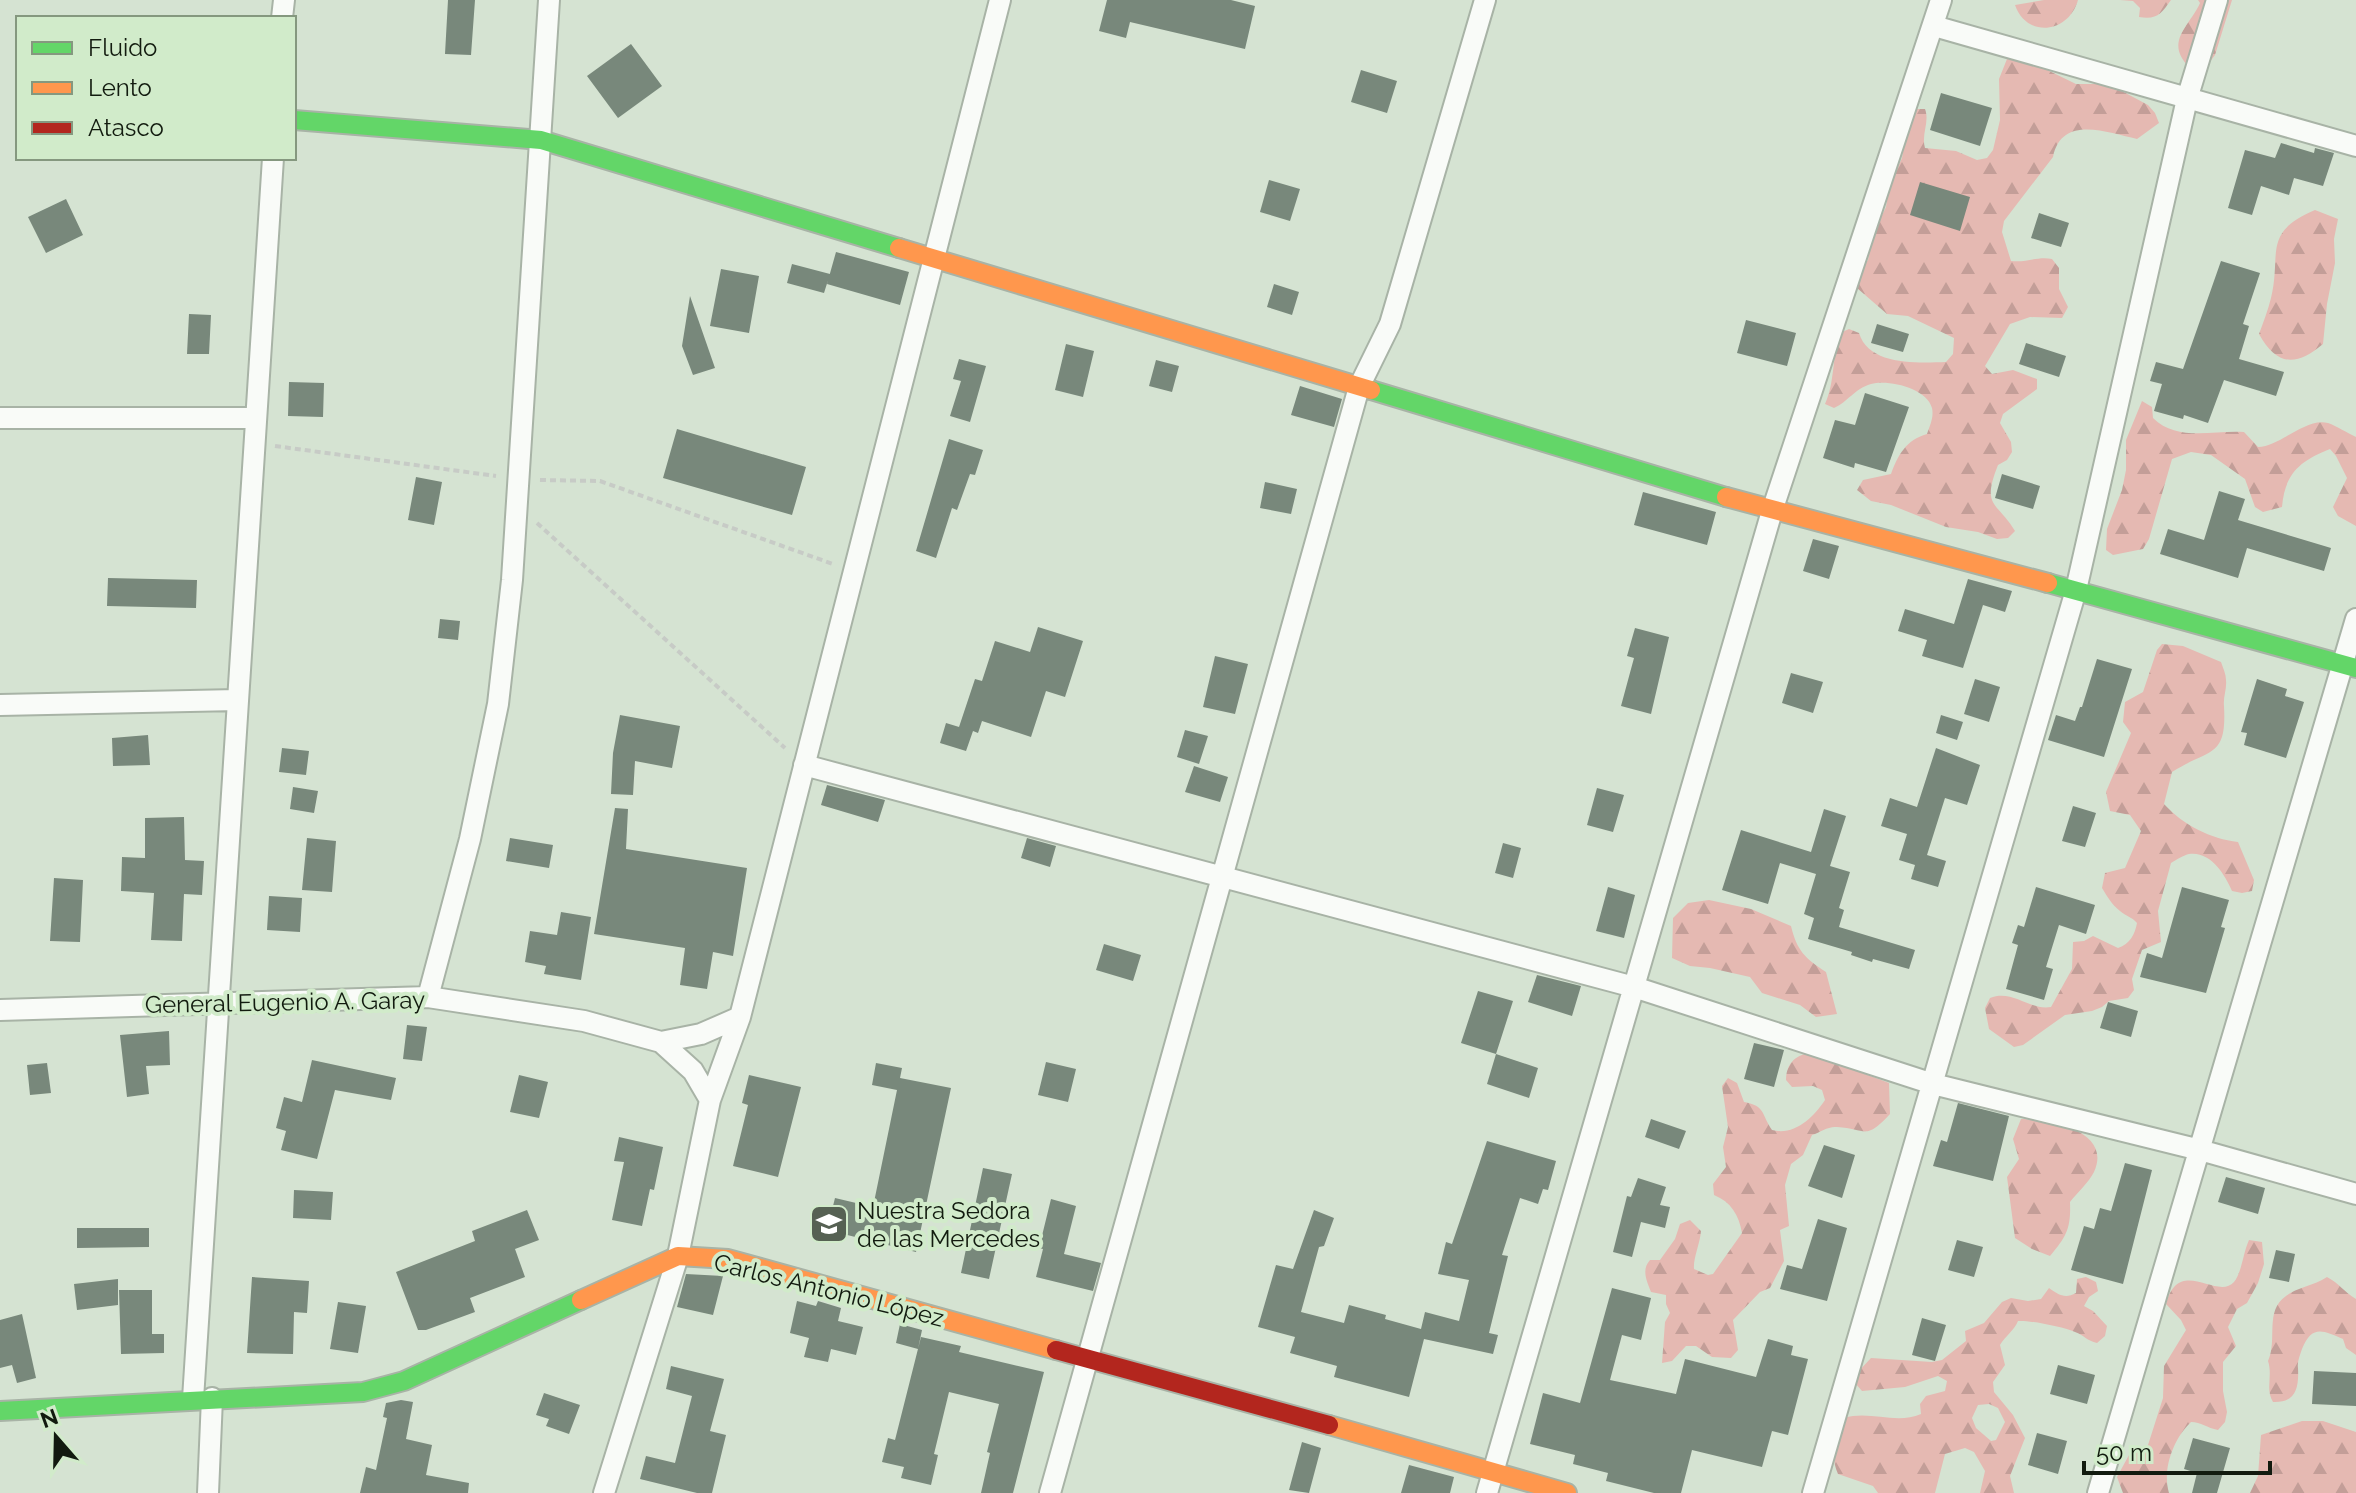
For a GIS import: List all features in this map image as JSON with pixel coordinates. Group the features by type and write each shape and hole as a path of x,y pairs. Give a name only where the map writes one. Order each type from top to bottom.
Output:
{"street":[{"path":"428,997 470,839 498,704 512,580 549,0"},
{"path":"604,1493 678,1256 710,1100 740,1017 1000,0"},
{"path":"1050,1493 1359,387 1390,324 1485,0"},
{"path":"1487,1493 1772,511 1941,0"},
{"path":"1813,1493 2076,590 2187,99 2217,0"},
{"path":"1934,26 2356,146"},
{"path":"296,120 541,140 1772,511 2076,590 2349,666"},
{"path":"208,1493 202,1398 219,1003 273,160"},
{"path":"0,418 256,418"},
{"path":"2098,1493 2349,666 2356,619"},
{"path":"0,705 237,700"},
{"path":"804,765 1634,987 1933,1084 2200,1150 2356,1194"},
{"name":"General Eugenio A. Garay","path":"0,1010 428,997 584,1021 661,1042 701,1034 740,1017"},
{"name":"General Eugenio A. Garay","path":"661,1042 693,1071 710,1100"},
{"name":"Carlos Antonio López","path":"0,1411 202,1398 363,1392 404,1381 678,1256 728,1259 1567,1493"}],"path":[{"path":"254,444 519,479 600,481 854,572"},
{"path":"517,505 804,765"}],"green space":[{"path":"2044,0 2078,0 2066,19 2048,28 2029,23 2015,5"},
{"path":"2120,0 2171,0 2158,15 2145,18 2139,17 2140,8 2133,1"},
{"path":"2198,0 2232,0 2215,55 2209,63 2190,68 2182,59 2179,42 2200,3"},
{"path":"2007,59 2027,60 2076,84 2098,84 2120,90 2148,105 2159,123 2137,139 2088,130 2066,135 2004,221 2002,232 2011,261 2052,259 2059,268 2059,289 2068,307 2062,318 2030,317 2010,324 1985,366 1992,374 2013,370 2037,379 2037,389 2003,414 2000,423 2011,442 2012,452 2007,460 1998,465 1991,497 2015,531 2008,538 1997,539 1978,532 1946,527 1891,505 1871,501 1857,490 1863,480 1891,474 1904,449 1927,434 1932,408 1923,395 1896,384 1878,383 1860,389 1834,408 1825,404 1840,333 1849,329 1859,333 1864,344 1873,352 1896,360 1946,362 1953,354 1954,338 1908,316 1887,314 1857,288 1856,277 1868,260 1872,236 1886,207 1889,187 1902,158 1914,109 1925,109 1925,148 1956,151 1977,160 1987,158 1993,150 2000,120 1999,79"},
{"path":"2315,210 2338,219 2323,344 2305,356 2288,360 2273,353 2259,334 2271,298 2280,236 2287,227"},
{"path":"2142,401 2152,407 2153,418 2173,430 2244,432 2258,447 2320,422 2356,437 2356,526 2338,516 2333,507 2347,478 2330,449 2310,458 2296,470 2287,485 2282,507 2263,512 2255,507 2245,479 2211,455 2191,452 2172,459 2149,539 2143,549 2113,555 2106,550 2107,529 2122,490 2126,440"},
{"path":"2162,644 2183,646 2221,662 2226,676 2224,723 2219,744 2206,755 2172,772 2164,804 2198,830 2238,842 2254,880 2252,891 2232,891 2221,871 2204,856 2189,854 2171,863 2158,911 2161,942 2142,950 2132,979 2134,990 2128,998 2109,1001 2092,1011 2065,1015 2023,1045 2014,1047 1989,1029 1985,1008 1990,998 2006,996 2036,1006 2051,1007 2072,969 2073,942 2093,936 2118,948 2129,941 2135,931 2137,923 2115,906 2102,888 2105,873 2125,868 2141,831 2130,815 2110,811 2106,792 2131,733 2123,722 2125,702 2143,692 2157,650"},
{"path":"1709,900 1751,909 1791,926 1803,953 1826,972 1837,1014 1816,1017 1800,1005 1762,993 1750,977 1690,966 1672,958 1673,918 1688,903"},
{"path":"1810,1053 1889,1083 1890,1114 1870,1131 1834,1127 1812,1135 1803,1155 1791,1164 1785,1185 1789,1226 1780,1230 1784,1261 1770,1288 1760,1292 1733,1320 1738,1350 1731,1358 1712,1357 1696,1346 1686,1346 1672,1361 1662,1363 1665,1322 1670,1313 1666,1295 1651,1292 1646,1276 1647,1264 1650,1260 1660,1260 1675,1239 1680,1224 1690,1220 1701,1231 1694,1269 1713,1274 1742,1233 1733,1210 1714,1195 1713,1184 1726,1167 1723,1147 1728,1127 1722,1086 1728,1078 1737,1083 1744,1102 1760,1108 1772,1130 1795,1128 1809,1119 1825,1100 1822,1090 1813,1086 1792,1087 1786,1080 1792,1062"},
{"path":"2021,1119 2046,1121 2075,1130 2094,1146 2097,1158 2092,1176 2070,1202 2067,1231 2050,1256 2015,1238 2007,1177 2019,1159 2013,1139"},
{"path":"2249,1240 2262,1242 2264,1264 2247,1303 2237,1309 2228,1327 2236,1346 2223,1362 2225,1422 2218,1430 2191,1422 2185,1429 2174,1446 2168,1465 2169,1493 2123,1493 2117,1477 2129,1455 2148,1445 2163,1398 2164,1366 2186,1330 2166,1304 2172,1290 2180,1283 2189,1281 2218,1287 2234,1282"},
{"path":"2086,1277 2096,1282 2098,1291 2089,1297 2084,1306 2107,1326 2105,1336 2097,1343 2063,1328 2018,1321 2000,1345 2005,1365 1993,1382 1994,1392 2013,1415 2025,1438 2010,1476 2014,1493 1980,1493 1985,1471 1974,1452 1965,1448 1945,1454 1935,1493 1878,1493 1873,1486 1838,1474 1834,1453 1844,1418 1912,1417 1921,1414 1920,1404 1926,1396 1945,1391 1947,1381 1938,1376 1905,1387 1862,1391 1855,1383 1857,1373 1871,1358 1942,1360 1966,1341 1965,1331 1984,1323 2002,1302 2011,1298 2028,1301 2041,1299 2049,1288 2069,1296 2076,1293 2077,1279","holes":["1989,1404 1998,1408 2005,1422 1996,1440 1991,1441 1976,1428 1972,1418 1978,1405"]},
{"path":"2327,1277 2356,1299 2356,1355 2346,1348 2343,1339 2323,1332 2314,1333 2306,1341 2300,1356 2294,1393 2287,1400 2273,1402 2268,1361 2275,1310 2290,1293"},
{"path":"2302,1421 2323,1421 2356,1432 2356,1493 2250,1493 2258,1476 2261,1435"}],"building":[{"path":"448,0 475,0 471,55 445,54"},
{"path":"1107,0 1231,0 1255,6 1245,49 1130,22 1126,38 1099,31"},
{"path":"631,44 662,86 618,118 587,76"},
{"path":"1361,70 1397,81 1387,113 1351,102"},
{"path":"1941,93 1992,108 1980,146 1930,130"},
{"path":"2281,143 2314,153 2315,148 2334,153 2323,186 2294,178 2289,195 2261,186 2252,215 2228,208 2245,150 2275,158"},
{"path":"1269,180 1300,189 1290,221 1260,212"},
{"path":"1920,182 1970,197 1960,231 1910,215"},
{"path":"66,199 83,235 46,253 28,217"},
{"path":"2039,213 2069,223 2061,247 2031,238"},
{"path":"836,252 909,272 900,305 827,284"},
{"path":"2221,261 2260,273 2243,324 2249,326 2239,359 2284,372 2276,396 2224,380 2208,423 2184,415 2183,419 2154,411 2162,384 2150,381 2156,362 2183,369"},
{"path":"792,264 830,274 824,293 787,283"},
{"path":"721,269 759,276 749,333 710,326"},
{"path":"1274,284 1299,292 1292,315 1267,307"},
{"path":"690,296 715,368 693,375 682,346"},
{"path":"189,314 211,315 209,354 187,354"},
{"path":"1746,320 1796,333 1787,366 1737,353"},
{"path":"1877,324 1909,334 1903,352 1871,343"},
{"path":"2026,343 2066,356 2059,377 2019,364"},
{"path":"1066,344 1094,351 1083,397 1055,390"},
{"path":"959,359 986,366 970,422 950,416 961,381 953,379"},
{"path":"1156,360 1179,366 1172,392 1149,386"},
{"path":"289,382 324,383 323,417 288,416"},
{"path":"1300,386 1342,399 1334,427 1291,415"},
{"path":"1865,393 1909,407 1886,472 1855,463 1854,468 1823,458 1835,420 1855,425"},
{"path":"677,429 806,467 792,515 663,478"},
{"path":"949,439 983,450 975,475 970,474 957,510 952,508 936,558 916,551"},
{"path":"2002,474 2040,486 2033,509 1995,498"},
{"path":"416,477 442,482 434,525 408,520"},
{"path":"1265,482 1297,489 1291,514 1260,508"},
{"path":"2219,491 2245,499 2238,520 2331,548 2324,571 2247,548 2238,578 2160,554 2168,529 2204,540"},
{"path":"1643,492 1716,512 1707,545 1634,525"},
{"path":"1813,539 1839,546 1829,579 1803,571"},
{"path":"108,578 197,580 196,608 107,606"},
{"path":"1968,579 2012,591 2005,612 1983,605 1963,668 1922,656 1927,640 1898,631 1905,609 1954,624"},
{"path":"440,619 460,621 458,640 438,638"},
{"path":"1038,627 1083,641 1065,697 1046,691 1031,737 982,721 978,733 973,731 966,751 940,743 946,723 959,727 975,679 982,681 995,641 1030,652"},
{"path":"1635,628 1669,637 1651,714 1621,706 1634,658 1627,656"},
{"path":"1215,656 1248,664 1235,714 1203,707"},
{"path":"2097,659 2132,669 2104,757 2048,740 2056,715 2075,721"},
{"path":"1791,673 1823,682 1813,713 1782,703"},
{"path":"1975,679 2000,687 1989,722 1964,714"},
{"path":"2257,679 2287,689 2285,696 2304,702 2286,758 2244,745 2247,733 2241,732"},
{"path":"620,715 680,726 672,768 635,761 633,795 611,794 613,753"},
{"path":"1941,715 1963,722 1957,740 1936,733"},
{"path":"1185,730 1208,736 1199,764 1177,757"},
{"path":"148,735 150,765 113,766 112,738"},
{"path":"282,748 309,751 306,775 279,772"},
{"path":"1936,748 1980,765 1967,805 1945,798 1927,855 1946,861 1938,887 1911,879 1915,865 1899,860 1907,834 1881,826 1890,798 1917,807"},
{"path":"1194,766 1228,777 1220,802 1185,792"},
{"path":"827,785 885,800 878,822 821,805"},
{"path":"293,787 318,791 314,813 290,809"},
{"path":"1597,788 1624,795 1613,832 1587,825"},
{"path":"2073,806 2096,813 2085,847 2062,841"},
{"path":"615,808 628,809 626,849 747,868 733,956 713,952 707,989 680,985 685,948 594,934"},
{"path":"1824,809 1846,816 1830,866 1850,872 1839,908 1844,910 1839,927 1915,950 1909,969 1873,959 1872,962 1851,955 1852,952 1808,939 1814,918 1804,914 1816,874 1780,863 1768,904 1722,890 1741,830 1811,852"},
{"path":"184,817 185,860 204,861 202,895 184,894 182,941 151,940 154,893 121,891 122,857 145,858 145,818"},
{"path":"307,838 336,841 332,892 302,890"},
{"path":"510,838 553,845 549,868 506,861"},
{"path":"1027,838 1056,846 1050,867 1021,858"},
{"path":"1503,843 1521,848 1513,878 1495,873"},
{"path":"54,878 83,880 80,942 50,941"},
{"path":"1608,887 1635,895 1624,938 1596,931"},
{"path":"2036,887 2095,905 2086,934 2059,925 2046,967 2053,969 2044,1000 2006,989 2018,945 2012,943 2018,925 2024,927"},
{"path":"2182,887 2229,900 2221,927 2225,928 2206,993 2140,977 2147,953 2162,958"},
{"path":"269,896 302,898 300,932 267,930"},
{"path":"561,912 591,917 581,980 544,974 546,966 525,962 530,931 557,935"},
{"path":"1104,944 1141,955 1133,981 1096,970"},
{"path":"1537,975 1581,986 1572,1016 1528,1002"},
{"path":"1478,991 1513,1001 1496,1054 1461,1043"},
{"path":"2108,1002 2138,1011 2131,1037 2100,1028"},
{"path":"407,1025 427,1027 422,1061 403,1059"},
{"path":"169,1031 170,1065 146,1066 149,1094 127,1097 120,1035"},
{"path":"1754,1043 1784,1050 1774,1087 1744,1079"},
{"path":"1496,1054 1538,1068 1529,1098 1487,1084"},
{"path":"312,1060 396,1078 391,1100 335,1090 317,1159 281,1150 286,1131 276,1128 284,1097 302,1102"},
{"path":"1046,1062 1076,1069 1068,1102 1038,1095"},
{"path":"47,1063 51,1093 30,1095 27,1065"},
{"path":"876,1063 902,1068 900,1078 951,1088 916,1252 827,1230 835,1198 873,1207 897,1090 872,1085"},
{"path":"519,1075 548,1082 539,1118 510,1112"},
{"path":"749,1075 801,1087 778,1177 733,1166 748,1105 742,1103"},
{"path":"1958,1103 2009,1116 1993,1181 1933,1166 1941,1140 1947,1142"},
{"path":"1651,1119 1686,1131 1679,1149 1645,1137"},
{"path":"619,1137 663,1147 642,1226 612,1220 624,1162 614,1161"},
{"path":"1487,1141 1556,1161 1548,1190 1543,1189 1538,1204 1520,1198 1502,1255 1508,1256 1489,1333 1498,1335 1493,1354 1424,1339 1409,1397 1334,1377 1337,1366 1290,1353 1295,1337 1258,1327 1276,1265 1293,1269 1314,1210 1334,1218 1324,1246 1319,1247 1301,1312 1344,1323 1349,1305 1421,1329 1425,1312 1459,1321 1469,1280 1438,1274 1446,1242 1452,1244"},
{"path":"1824,1145 1855,1155 1842,1198 1808,1186"},
{"path":"2125,1163 2152,1170 2123,1284 2071,1270 2084,1226 2094,1229 2100,1208 2111,1211"},
{"path":"983,1168 1012,1174 989,1279 961,1273"},
{"path":"2226,1177 2265,1188 2258,1214 2218,1202"},
{"path":"1638,1178 1666,1187 1660,1205 1670,1207 1665,1228 1641,1222 1632,1257 1613,1252 1627,1196 1631,1197"},
{"path":"294,1190 333,1192 331,1220 293,1218"},
{"path":"1051,1199 1076,1206 1064,1254 1101,1263 1093,1291 1036,1277 1043,1249 1039,1248"},
{"path":"527,1210 539,1240 515,1249 525,1277 470,1298 475,1312 426,1330 418,1330 396,1272 475,1241 472,1231"},
{"path":"1818,1219 1847,1228 1827,1301 1780,1289 1787,1265 1802,1269"},
{"path":"77,1228 149,1228 149,1247 77,1248"},
{"path":"1957,1240 1983,1247 1974,1277 1948,1270"},
{"path":"2276,1250 2295,1254 2289,1282 2269,1278"},
{"path":"686,1274 723,1276 713,1315 677,1307"},
{"path":"252,1277 309,1281 307,1313 294,1312 293,1354 247,1353"},
{"path":"118,1279 118,1305 77,1310 74,1284"},
{"path":"1612,1288 1651,1298 1641,1340 1622,1335 1610,1380 1676,1394 1685,1359 1756,1377 1768,1339 1793,1346 1791,1355 1808,1359 1788,1435 1772,1431 1762,1467 1692,1450 1681,1493 1654,1493 1606,1481 1608,1473 1573,1464 1575,1455 1530,1444 1543,1393 1580,1403"},
{"path":"119,1290 152,1290 152,1334 164,1334 164,1353 121,1354"},
{"path":"797,1301 816,1306 818,1301 841,1308 838,1321 863,1327 856,1355 831,1349 828,1362 804,1357 809,1338 790,1333"},
{"path":"338,1302 366,1306 358,1353 330,1349"},
{"path":"22,1314 36,1378 17,1383 12,1365 0,1368 0,1320"},
{"path":"1922,1318 1946,1325 1935,1361 1912,1355"},
{"path":"900,1324 922,1330 918,1349 896,1343"},
{"path":"921,1337 961,1346 959,1352 1044,1372 1013,1493 981,1493 999,1404 949,1392 934,1454 938,1455 931,1485 901,1478 904,1467 882,1462 888,1438 895,1440"},
{"path":"2058,1365 2095,1375 2087,1404 2050,1394"},
{"path":"671,1366 724,1379 710,1431 726,1435 712,1493 697,1493 640,1479 646,1456 675,1463 692,1396 666,1389"},
{"path":"2314,1371 2356,1373 2356,1406 2312,1404"},
{"path":"544,1393 580,1405 569,1434 546,1426 549,1419 536,1415"},
{"path":"401,1400 413,1402 406,1439 432,1445 426,1475 469,1483 468,1493 360,1493 366,1467 376,1470 387,1418 383,1417 386,1403"},
{"path":"2037,1433 2067,1441 2058,1474 2028,1465"},
{"path":"2193,1438 2230,1448 2217,1493 2192,1493 2197,1473 2184,1469"},
{"path":"1302,1442 1321,1448 1309,1493 1289,1490"},
{"path":"1409,1465 1454,1477 1450,1493 1401,1493"}],"traffic: fast":[{"path":"296,120 541,140 899,248"},
{"path":"1371,390 1726,497"},
{"path":"2048,583 2356,668"},
{"path":"0,1411 363,1392 404,1381 581,1300"}],"traffic: slow":[{"path":"899,248 1371,390"},
{"path":"1726,497 2048,583"},
{"path":"581,1300 678,1256 728,1259 1056,1350"},
{"path":"1329,1425 1567,1493"}],"traffic: jam":[{"path":"1056,1350 1329,1425"}],"place":[{"name":"Nuestra Sedora de las Mercedes","path":"829,1224"}]}
